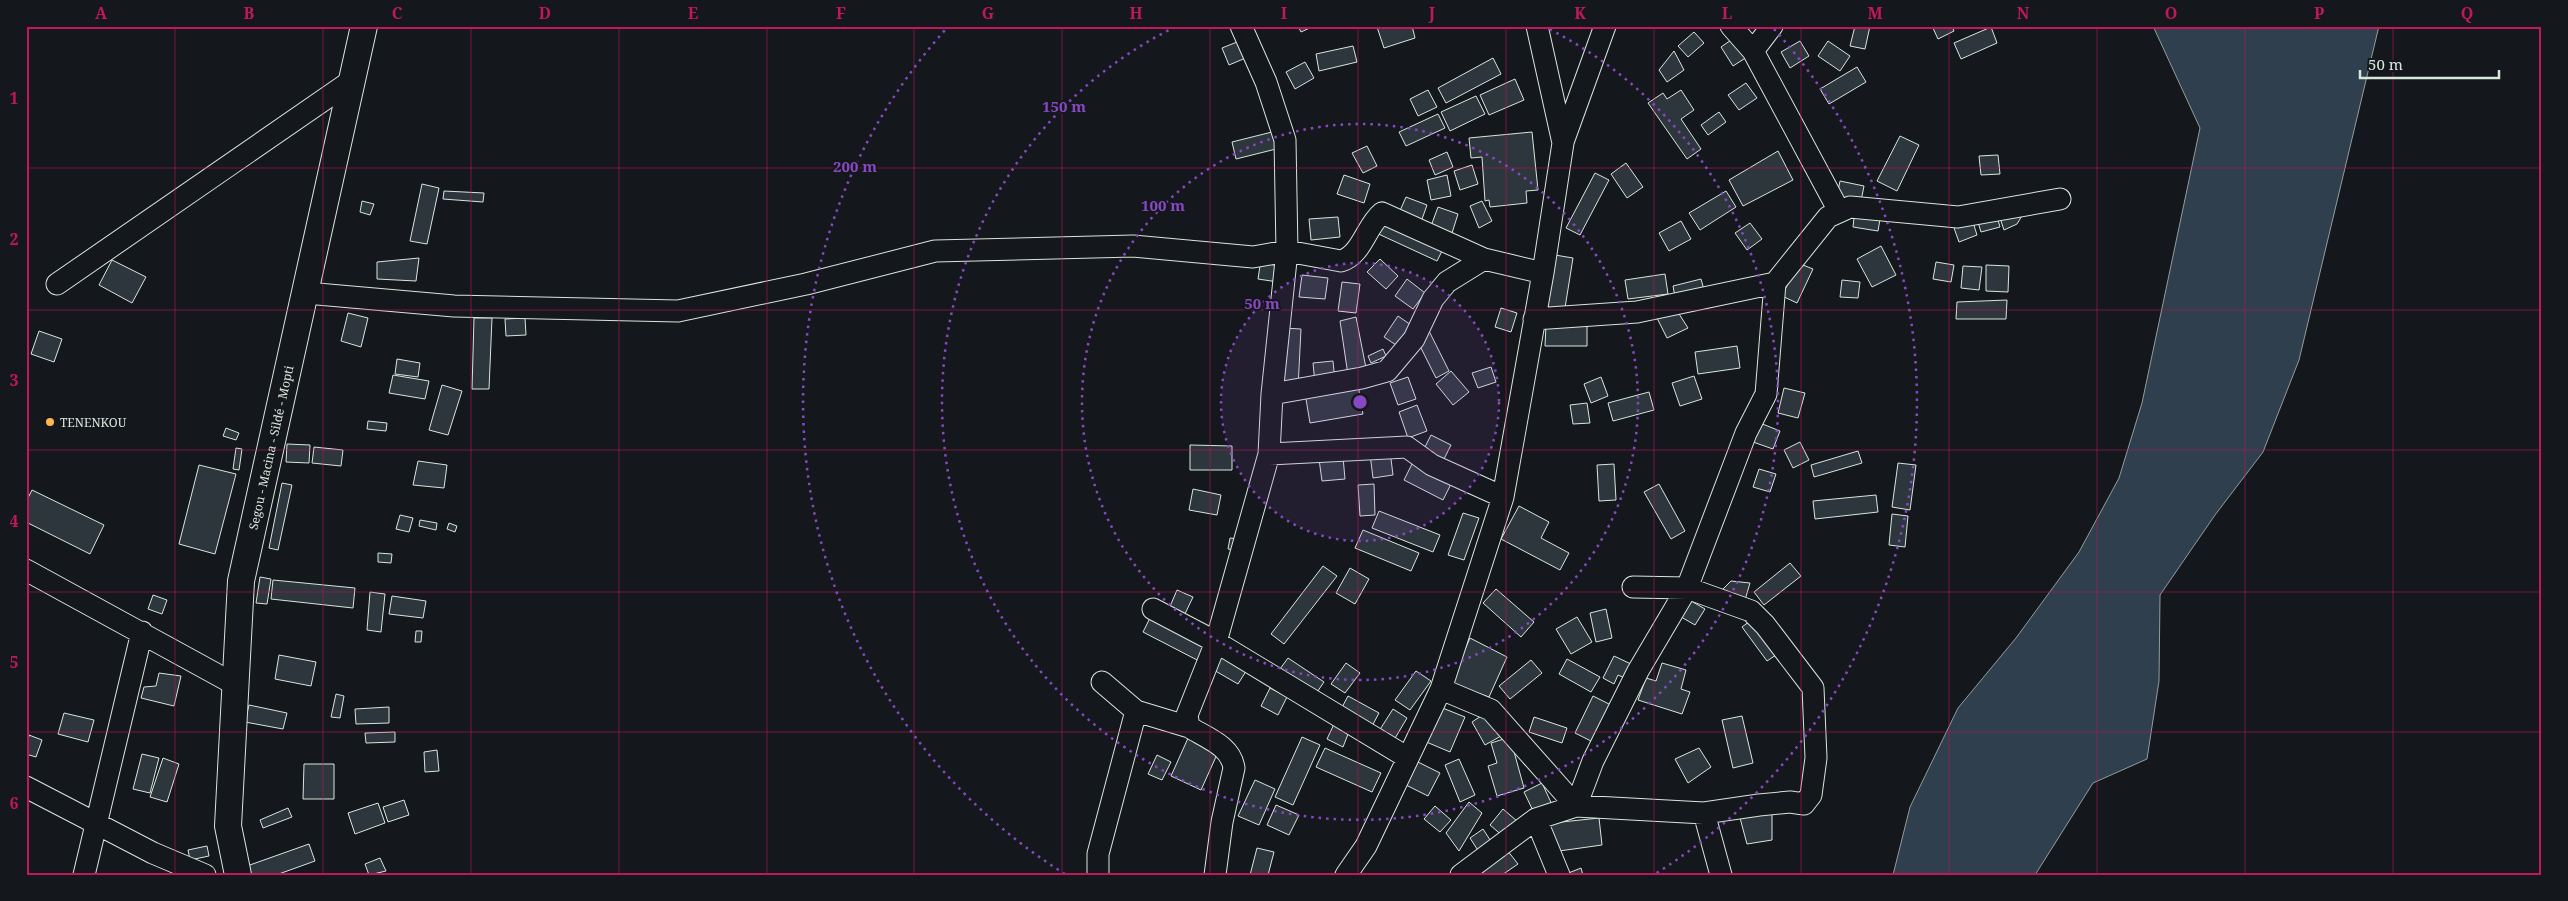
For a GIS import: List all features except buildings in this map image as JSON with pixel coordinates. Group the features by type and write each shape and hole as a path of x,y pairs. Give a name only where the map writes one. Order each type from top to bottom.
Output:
{"main road":[{"name":"Segou - Macina - Sildé - Mopti","path":"238,875 228,826 242,581 354,79 364,26"}],"street":[{"path":"1189,727 1187,715 1216,642 1268,454 1272,394 1287,252 1285,140 1266,82 1241,26"},
{"path":"1537,26 1563,142"},
{"path":"1346,875 1366,846 1442,689 1503,496 1543,273 1563,142 1605,26"},
{"path":"1732,26 1754,51 1839,211"},
{"path":"1754,51 1772,26"},
{"path":"57,284 354,79"},
{"path":"1576,806 1594,761 1638,671 1687,588 1746,433 1766,394 1775,283 1828,217 1850,207 1958,217 2060,199"},
{"path":"306,293 454,306 678,312 806,284 935,251 1133,246 1253,258 1287,252 1341,261 1349,259 1373,221 1382,213 1484,259 1543,273"},
{"path":"1272,394 1362,378 1387,371 1414,339 1433,299 1442,287 1484,259"},
{"path":"1534,319 1637,312 1775,283"},
{"path":"1268,454 1407,447 1432,465 1503,496"},
{"path":"26,570 236,684"},
{"path":"1461,875 1536,819 1576,806 1704,813 1790,802 1804,804 1810,794 1816,758 1813,688 1765,625 1751,611 1687,588 1633,586"},
{"path":"1153,609 1216,642 1408,758"},
{"path":"84,875 142,632"},
{"path":"1102,682 1136,711 1189,727 1229,751 1234,768 1222,822 1215,875"},
{"path":"1442,689 1491,710 1576,806"},
{"path":"1098,875 1098,854 1136,711"},
{"path":"26,787 153,853 205,875"},
{"path":"1704,813 1721,875"},
{"path":"1536,819 1559,875"},
{"path":"1363,875 1366,846"}],"water":[{"path":"2153,26 2379,26 2299,360 2263,452 2215,515 2160,595 2159,681 2147,759 2093,783 2035,875 1893,875 1910,807 1958,708 2016,638 2079,552 2119,478 2142,403 2200,128"}],"place":[{"name":"TENENKOU","path":"50,422"}]}
